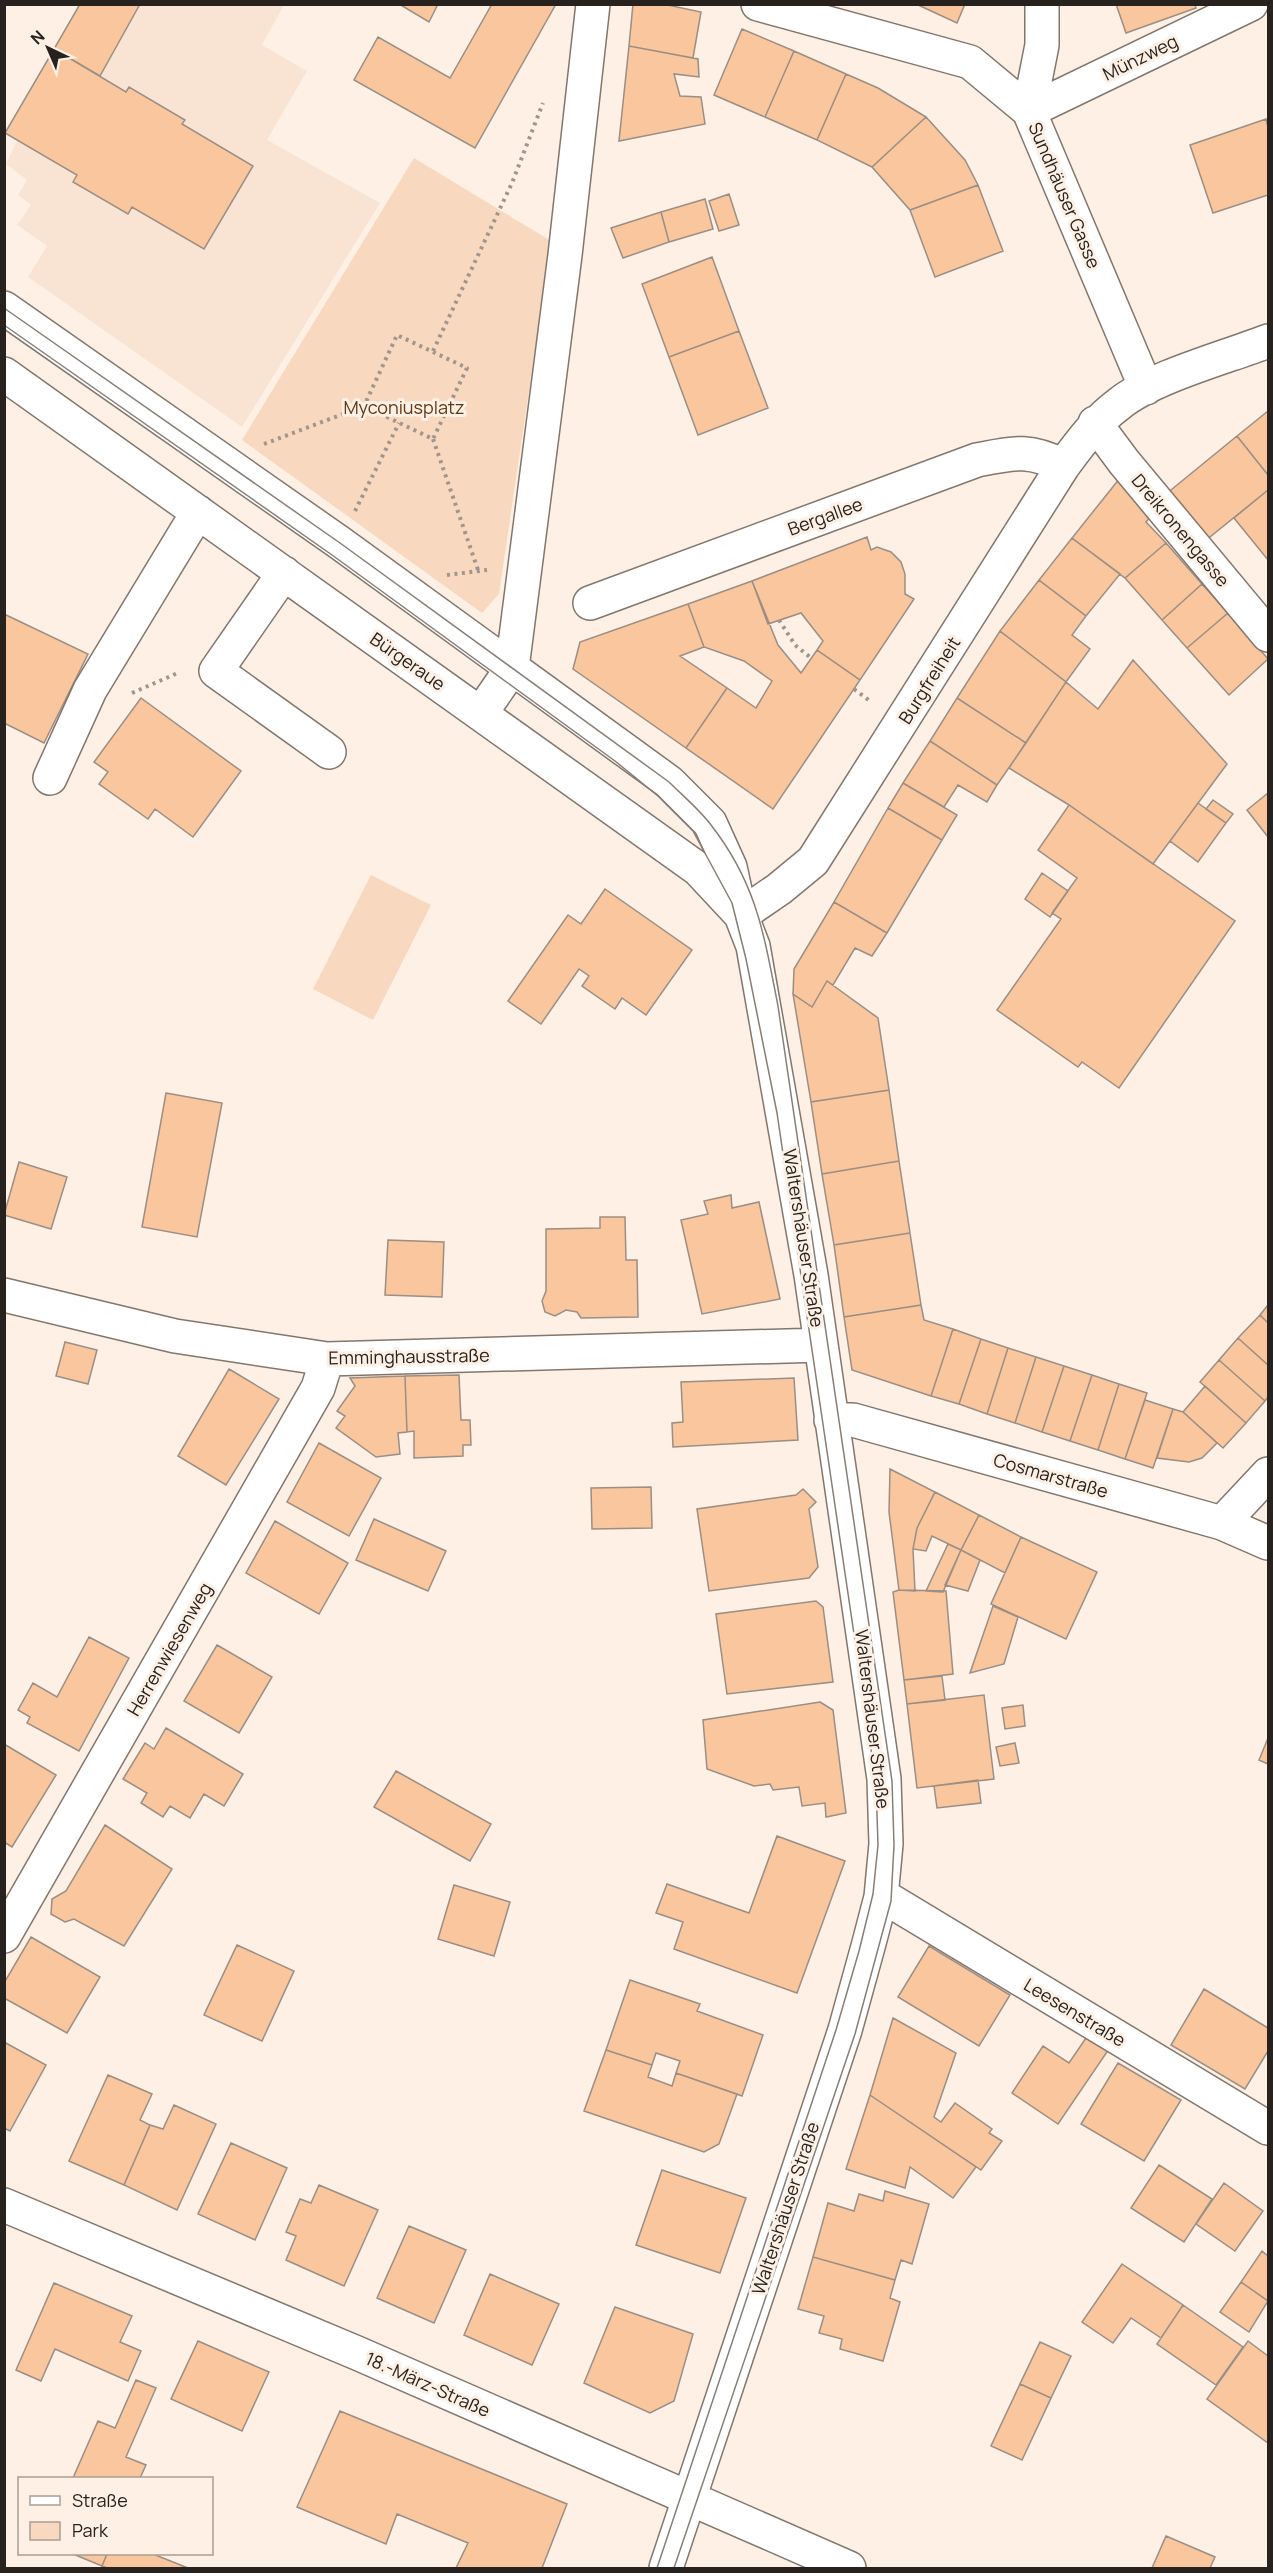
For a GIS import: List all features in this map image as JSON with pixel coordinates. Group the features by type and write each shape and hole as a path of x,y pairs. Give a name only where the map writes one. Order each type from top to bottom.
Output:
{"street":[{"path":"481,712 512,668 565,255 593,4"},
{"name":"Sundhäuser Gasse","path":"758,4 970,62 1029,111 1146,388"},
{"path":"1029,111 1042,45 1042,4"},
{"name":"Münzweg","path":"1029,111 1251,4"},
{"path":"4,308 340,543 669,782 710,823 730,867 741,915"},
{"path":"1095,423 1120,402 1146,388 1269,341"},
{"name":"Bürgeraue","path":"4,374 698,868 741,915 753,946 762,988"},
{"name":"Burgfreiheit","path":"741,915 779,889 813,861 1063,466 1095,423"},
{"name":"Dreikronengasse","path":"1095,423 1124,462 1269,635"},
{"name":"Bergallee","path":"590,603 977,460 1023,452 1043,455 1063,466"},
{"path":"50,778 90,690 198,512"},
{"path":"284,573 216,672 329,752"},
{"name":"Waltershäuser Straße","path":"666,2568 845,2030 881,1897 886,1844 884,1779 821,1344 762,988"},
{"name":"Emminghausstraße","path":"4,1295 175,1336 327,1359 821,1344"},
{"name":"Herrenwiesenweg","path":"4,1936 318,1388 327,1359"},
{"name":"Cosmarstraße","path":"831,1420 853,1420 1222,1523 1269,1543"},
{"path":"1222,1523 1269,1473"},
{"name":"Leesenstraße","path":"881,1897 1269,2128"},
{"name":"18.-März-Straße","path":"4,2205 357,2354 849,2568"}],"path":[{"path":"433,352 512,183 546,94"},
{"path":"259,446 363,406 397,335 467,368 433,439 478,570"},
{"path":"363,406 433,439"},
{"path":"779,620 795,645 811,658"},
{"path":"130,694 193,667 216,672"}],"shaded area":[{"path":"80,5 284,5 262,45 307,71 267,140 380,203 242,427 28,277 47,246 17,225 31,205 18,195 27,180 6,164 17,141 5,133"}],"green space":[{"name":"Myconiusplatz","path":"414,158 551,241 499,594 482,613 242,440"},
{"path":"371,875 431,905 373,1020 313,989"}],"building":[{"path":"80,4 140,4 100,76 54,49"},
{"path":"399,4 438,4 429,22"},
{"path":"492,4 556,4 475,148 354,80 378,37 450,78"},
{"path":"633,4 663,4 701,12 693,58 629,46"},
{"path":"916,4 965,4 957,23"},
{"path":"1116,4 1195,4 1196,8 1126,33"},
{"path":"742,29 794,51 765,117 714,95"},
{"path":"629,46 698,59 699,77 674,74 680,96 701,97 705,124 619,141"},
{"path":"54,49 126,92 129,87 185,120 182,124 253,166 204,249 132,207 128,214 73,182 77,175 5,133"},
{"path":"794,51 846,74 817,140 765,117"},
{"path":"846,74 878,88 926,117 872,167 817,140"},
{"path":"926,117 965,160 978,185 910,210 872,167"},
{"path":"1266,119 1268,195 1213,213 1190,145"},
{"path":"978,185 1003,251 935,277 910,210"},
{"path":"729,194 739,225 719,231 709,201"},
{"path":"705,199 713,229 669,242 661,212"},
{"path":"661,212 669,242 623,258 611,228"},
{"path":"712,257 739,331 669,357 642,284"},
{"path":"739,331 768,408 698,435 669,357"},
{"path":"1268,411 1268,475 1237,436"},
{"path":"1237,436 1268,475 1268,490 1205,541 1166,494"},
{"path":"1120,478 1151,516 1146,522 1166,543 1125,578 1072,538"},
{"path":"1268,490 1268,560 1234,518"},
{"path":"867,537 871,550 877,547 891,552 901,562 905,574 905,594 914,599 860,680 817,650 823,641 801,613 768,624 752,581"},
{"path":"1072,538 1120,574 1086,616 1039,580"},
{"path":"1166,543 1202,584 1162,620 1125,578"},
{"path":"1039,580 1086,616 1072,635 1090,649 1066,682 1000,631"},
{"path":"752,581 778,645 801,673 817,650 860,680 773,809 686,748 727,688 756,708 772,681 744,661 704,647 688,604"},
{"path":"1202,584 1228,613 1187,648 1162,620"},
{"path":"688,604 704,647 680,656 727,688 686,748 573,669 580,642"},
{"path":"1228,613 1268,659 1229,695 1187,648"},
{"path":"4,614 88,654 44,743 4,723"},
{"path":"1000,631 1066,682 1026,743 957,698"},
{"path":"1133,660 1227,764 1153,864 1069,805 1009,768 1066,682 1098,709"},
{"path":"141,698 241,771 193,837 155,809 148,819 99,784 108,772 94,762"},
{"path":"957,698 1026,743 997,785 930,741"},
{"path":"930,741 997,785 987,802 958,785 944,807 903,783"},
{"path":"903,783 957,815 942,840 888,808"},
{"path":"1268,793 1268,837 1247,810"},
{"path":"1213,800 1233,814 1226,823 1206,809"},
{"path":"1198,803 1226,823 1198,862 1170,841"},
{"path":"1069,805 1235,921 1119,1088 1082,1062 1078,1067 997,1010 1061,919 1052,913 1077,878 1038,850"},
{"path":"888,808 942,840 887,933 834,902"},
{"path":"1042,873 1068,891 1050,917 1025,899"},
{"path":"605,889 692,950 646,1015 622,998 615,1009 582,986 589,976 579,969 541,1024 508,1001 568,915 581,924"},
{"path":"834,902 887,933 872,956 855,948 833,985 827,981 812,1007 793,994 794,969"},
{"path":"827,981 878,1018 889,1090 811,1102 793,994 812,1007"},
{"path":"889,1090 899,1161 822,1174 811,1102"},
{"path":"166,1093 222,1103 197,1237 142,1227"},
{"path":"899,1161 910,1233 834,1245 822,1174"},
{"path":"19,1162 67,1177 51,1229 4,1215"},
{"path":"731,1195 732,1208 759,1202 780,1299 702,1314 681,1220 708,1214 704,1201"},
{"path":"600,1217 625,1217 626,1260 637,1260 638,1317 581,1318 577,1312 566,1310 555,1316 545,1312 542,1301 546,1291 546,1229 600,1228"},
{"path":"910,1233 921,1305 844,1317 834,1245"},
{"path":"388,1240 444,1242 442,1297 385,1295"},
{"path":"921,1305 924,1320 953,1329 931,1396 852,1370 844,1317"},
{"path":"1268,1305 1268,1323 1260,1315"},
{"path":"1260,1315 1268,1323 1268,1365 1238,1338"},
{"path":"953,1329 981,1339 959,1404 931,1396"},
{"path":"1238,1338 1268,1365 1268,1397 1265,1401 1219,1360"},
{"path":"981,1339 1008,1348 987,1414 959,1404"},
{"path":"65,1342 97,1350 88,1384 56,1376"},
{"path":"1008,1348 1036,1357 1015,1423 987,1414"},
{"path":"1036,1357 1064,1366 1042,1432 1015,1423"},
{"path":"1219,1360 1265,1401 1246,1423 1200,1382"},
{"path":"1064,1366 1092,1375 1070,1441 1042,1432"},
{"path":"229,1369 279,1399 226,1485 178,1456"},
{"path":"459,1375 461,1420 470,1420 471,1445 463,1445 463,1456 414,1458 414,1431 407,1432 405,1376"},
{"path":"1092,1375 1119,1384 1098,1450 1070,1441"},
{"path":"405,1376 407,1432 398,1433 400,1454 376,1457 336,1428 345,1416 337,1411 355,1386 350,1378"},
{"path":"794,1378 798,1440 673,1447 672,1423 683,1422 681,1382"},
{"path":"1119,1384 1147,1393 1125,1459 1098,1450"},
{"path":"1205,1386 1246,1423 1223,1448 1183,1412"},
{"path":"1145,1400 1173,1409 1153,1468 1125,1459"},
{"path":"1173,1409 1183,1412 1217,1443 1202,1458 1189,1462 1157,1458"},
{"path":"319,1443 381,1478 349,1536 287,1502"},
{"path":"890,1469 935,1492 917,1528 913,1549 915,1591 899,1590 889,1512"},
{"path":"651,1487 652,1528 592,1529 591,1488"},
{"path":"803,1489 816,1502 809,1509 818,1567 809,1578 709,1591 697,1509 796,1495"},
{"path":"935,1492 979,1515 961,1550 932,1536 926,1551 913,1549 917,1528"},
{"path":"979,1515 1021,1537 1005,1573 961,1550"},
{"path":"374,1519 446,1551 428,1591 356,1560"},
{"path":"275,1521 348,1563 319,1614 246,1573"},
{"path":"1021,1537 1097,1572 1066,1639 991,1604"},
{"path":"948,1544 961,1550 943,1592 926,1591"},
{"path":"961,1550 980,1560 968,1591 945,1585"},
{"path":"899,1590 946,1591 953,1674 904,1680 893,1592"},
{"path":"816,1601 823,1607 833,1682 727,1694 716,1614"},
{"path":"993,1606 1018,1617 1004,1664 970,1673"},
{"path":"89,1637 129,1658 79,1751 27,1723 30,1717 18,1710 33,1683 57,1697"},
{"path":"217,1645 272,1677 239,1733 184,1701"},
{"path":"942,1676 945,1700 907,1704 904,1680"},
{"path":"984,1695 994,1779 917,1788 907,1704"},
{"path":"820,1702 833,1710 846,1813 826,1817 825,1803 802,1806 799,1787 773,1790 770,1784 754,1786 707,1769 703,1720"},
{"path":"1023,1705 1025,1726 1005,1729 1002,1708"},
{"path":"166,1728 243,1774 224,1806 204,1794 190,1818 170,1806 163,1817 141,1803 147,1793 123,1779 145,1743 154,1749"},
{"path":"1268,1738 1268,1764 1259,1760"},
{"path":"1015,1743 1019,1763 1000,1766 996,1747"},
{"path":"4,1744 56,1775 12,1847 4,1842"},
{"path":"396,1771 491,1824 470,1861 374,1807"},
{"path":"978,1780 981,1803 937,1808 934,1786"},
{"path":"105,1825 172,1869 124,1946 74,1919 65,1922 51,1914 52,1899 66,1891"},
{"path":"777,1836 845,1861 797,1993 674,1949 683,1922 656,1913 667,1884 749,1913"},
{"path":"454,1885 510,1902 494,1956 438,1939"},
{"path":"31,1937 100,1977 67,2033 4,1998 4,1983"},
{"path":"237,1945 294,1971 262,2041 204,2015"},
{"path":"929,1946 1010,1995 979,2046 898,1997"},
{"path":"630,1980 700,2004 697,2011 763,2035 742,2096 676,2073 680,2061 656,2053 652,2065 606,2050"},
{"path":"1204,1989 1268,2028 1268,2051 1245,2089 1171,2045"},
{"path":"893,2018 956,2053 934,2117 941,2122 955,2103 992,2129 989,2133 1002,2141 981,2170 870,2095"},
{"path":"1088,2035 1109,2049 1058,2124 1012,2093 1043,2046 1069,2063"},
{"path":"4,2042 46,2065 10,2131 4,2128"},
{"path":"606,2050 652,2065 648,2077 672,2086 676,2073 737,2094 719,2144 704,2152 584,2111"},
{"path":"1118,2063 1181,2100 1144,2161 1081,2124"},
{"path":"108,2075 152,2094 140,2120 150,2125 124,2185 69,2161"},
{"path":"870,2095 976,2167 953,2198 910,2167 905,2188 846,2169"},
{"path":"174,2105 216,2124 177,2210 124,2185 150,2125 163,2129"},
{"path":"231,2143 287,2168 255,2240 198,2214"},
{"path":"1159,2165 1212,2199 1184,2242 1131,2208"},
{"path":"662,2170 746,2198 720,2273 636,2245"},
{"path":"1224,2183 1263,2211 1235,2251 1196,2224"},
{"path":"319,2185 378,2210 344,2286 286,2260 296,2236 286,2232 300,2199 311,2203"},
{"path":"885,2191 929,2204 912,2264 901,2260 895,2280 813,2257 828,2203 854,2211 859,2194 883,2201"},
{"path":"409,2226 466,2250 434,2323 377,2298"},
{"path":"1262,2251 1268,2256 1268,2301 1241,2282"},
{"path":"813,2257 895,2280 890,2298 900,2302 883,2361 840,2349 842,2339 819,2333 824,2316 798,2309"},
{"path":"1122,2264 1183,2305 1161,2338 1131,2318 1113,2343 1082,2322"},
{"path":"490,2274 559,2304 532,2365 464,2335"},
{"path":"1241,2282 1268,2301 1249,2332 1220,2312"},
{"path":"54,2283 132,2316 120,2342 141,2351 128,2381 55,2349 41,2381 16,2370"},
{"path":"1183,2305 1243,2347 1216,2385 1157,2344"},
{"path":"615,2307 693,2334 674,2401 650,2413 584,2383"},
{"path":"198,2341 269,2372 242,2431 171,2399"},
{"path":"1248,2341 1268,2356 1268,2443 1207,2399"},
{"path":"1040,2342 1071,2356 1051,2398 1020,2384"},
{"path":"136,2380 156,2388 126,2457 146,2465 140,2477 73,2477 98,2421 115,2428"},
{"path":"1020,2384 1051,2398 1022,2460 991,2446"},
{"path":"340,2411 567,2504 542,2568 456,2568 468,2543 397,2514 386,2544 297,2507"},
{"path":"1166,2536 1215,2557 1210,2568 1152,2568"},
{"path":"75,2555 107,2555 102,2566"},
{"path":"107,2555 156,2555 188,2568 107,2568 102,2566"}],"tram line":[{"path":"4,308 340,543 669,782 711,825 727,847 749,889 763,933 778,1006 892,1781 894,1845 891,1901 855,2034 674,2568"},
{"path":"4,325 332,555 615,761 658,796 693,831 732,903 746,959 777,1113 876,1783 878,1845 873,1894 836,2030 657,2568"}]}
